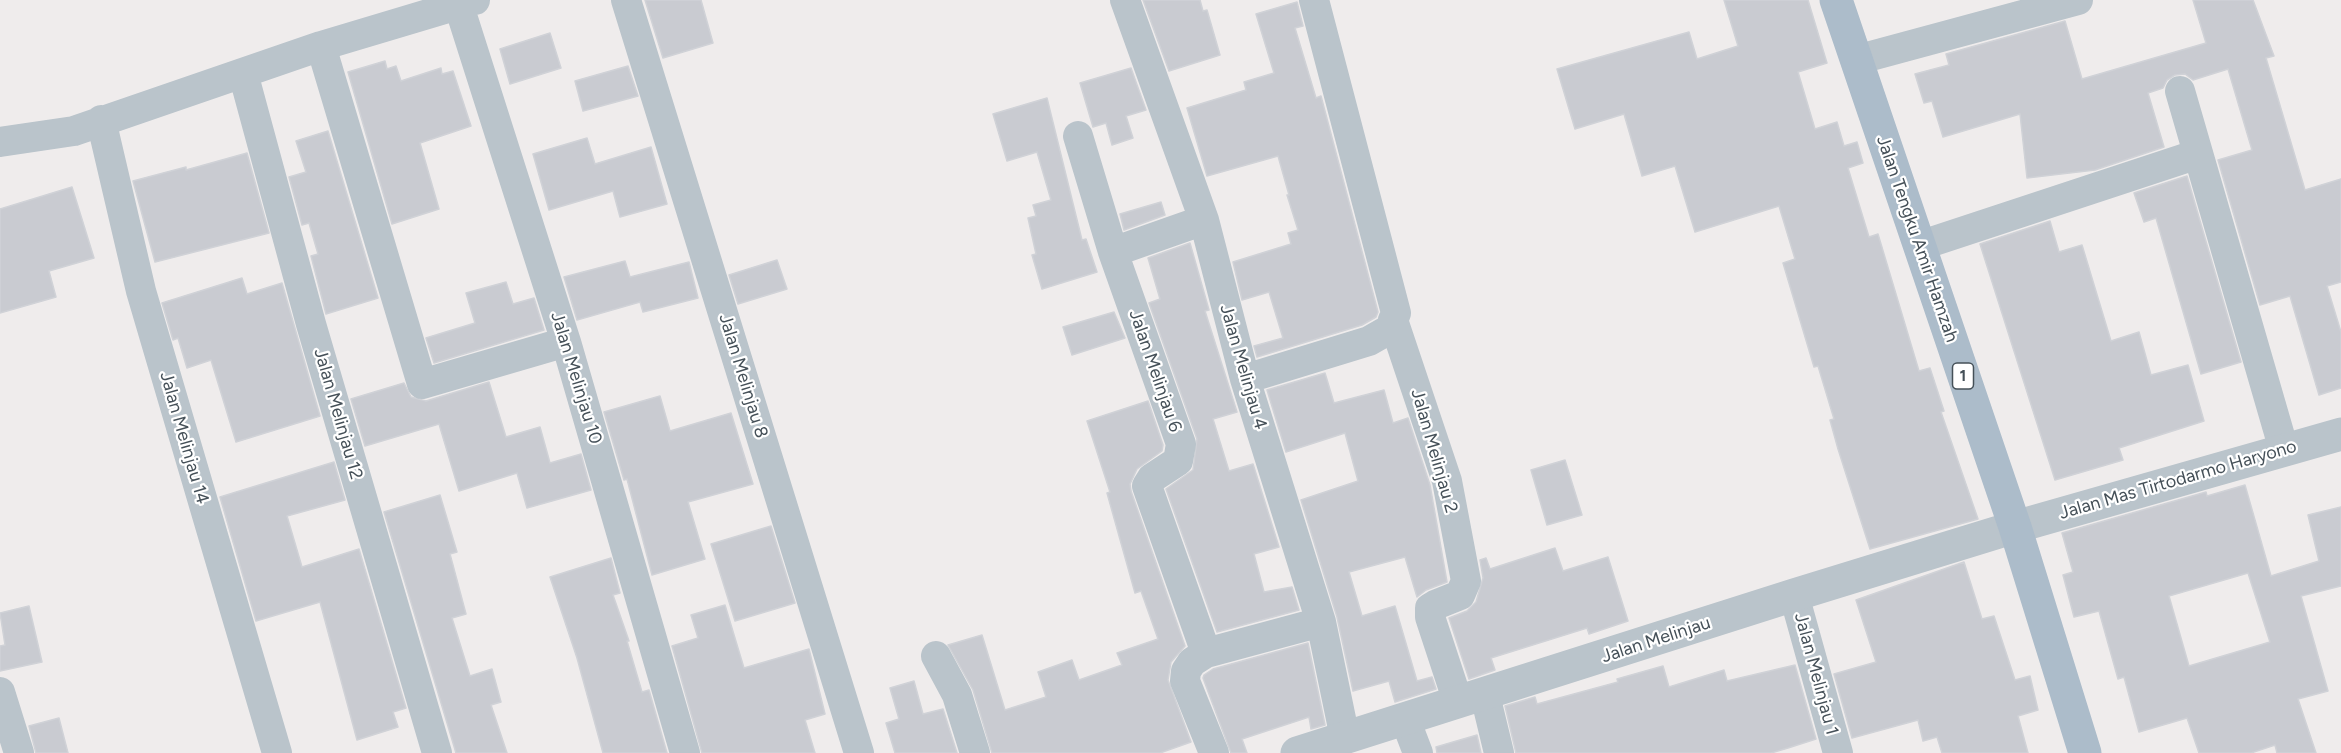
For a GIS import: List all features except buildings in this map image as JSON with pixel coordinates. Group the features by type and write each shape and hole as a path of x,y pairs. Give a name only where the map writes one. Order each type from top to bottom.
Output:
{"main road":[{"name":"Jalan Tengku Amir Hamzah","path":"1836,0 2015,527 2085,753"}],"street":[{"name":"Jalan Melinjau 8","path":"626,0 859,753"},
{"name":"Jalan Melinjau 4","path":"1125,0 1204,220 1245,379 1321,622 1346,738"},
{"path":"1245,379 1369,341 1390,329 1396,313 1392,290 1314,0"},
{"path":"1856,60 2078,0"},
{"path":"0,142 74,130 321,46 467,3"},
{"name":"Jalan Melinjau 10","path":"467,3 685,753"},
{"path":"321,46 422,384 566,342"},
{"name":"Jalan Melinjau 12","path":"243,73 312,324 437,753"},
{"path":"2180,91 2284,450"},
{"name":"Jalan Melinjau 14","path":"101,120 141,291 277,753"},
{"name":"Jalan Melinjau 6","path":"1078,136 1113,252 1181,444 1179,461 1152,478 1148,486 1206,652"},
{"path":"1919,246 2198,154"},
{"path":"1113,252 1204,220"},
{"name":"Jalan Melinjau 2","path":"1393,321 1447,481 1466,581 1460,595 1430,608 1430,617 1472,698"},
{"name":"Jalan Mas Tirtodarmo Haryono","path":"2015,527 2341,434"},
{"name":"Jalan Melinjau","path":"1308,751 1794,595 2015,527"},
{"name":"Jalan Melinjau 1","path":"1794,595 1838,753"},
{"path":"1214,753 1185,681 1186,671 1192,662 1206,652 1321,622"},
{"path":"936,656 957,695 975,753"},
{"path":"0,692 19,753"},
{"path":"1472,698 1499,753"},
{"path":"1405,719 1418,753"}]}
